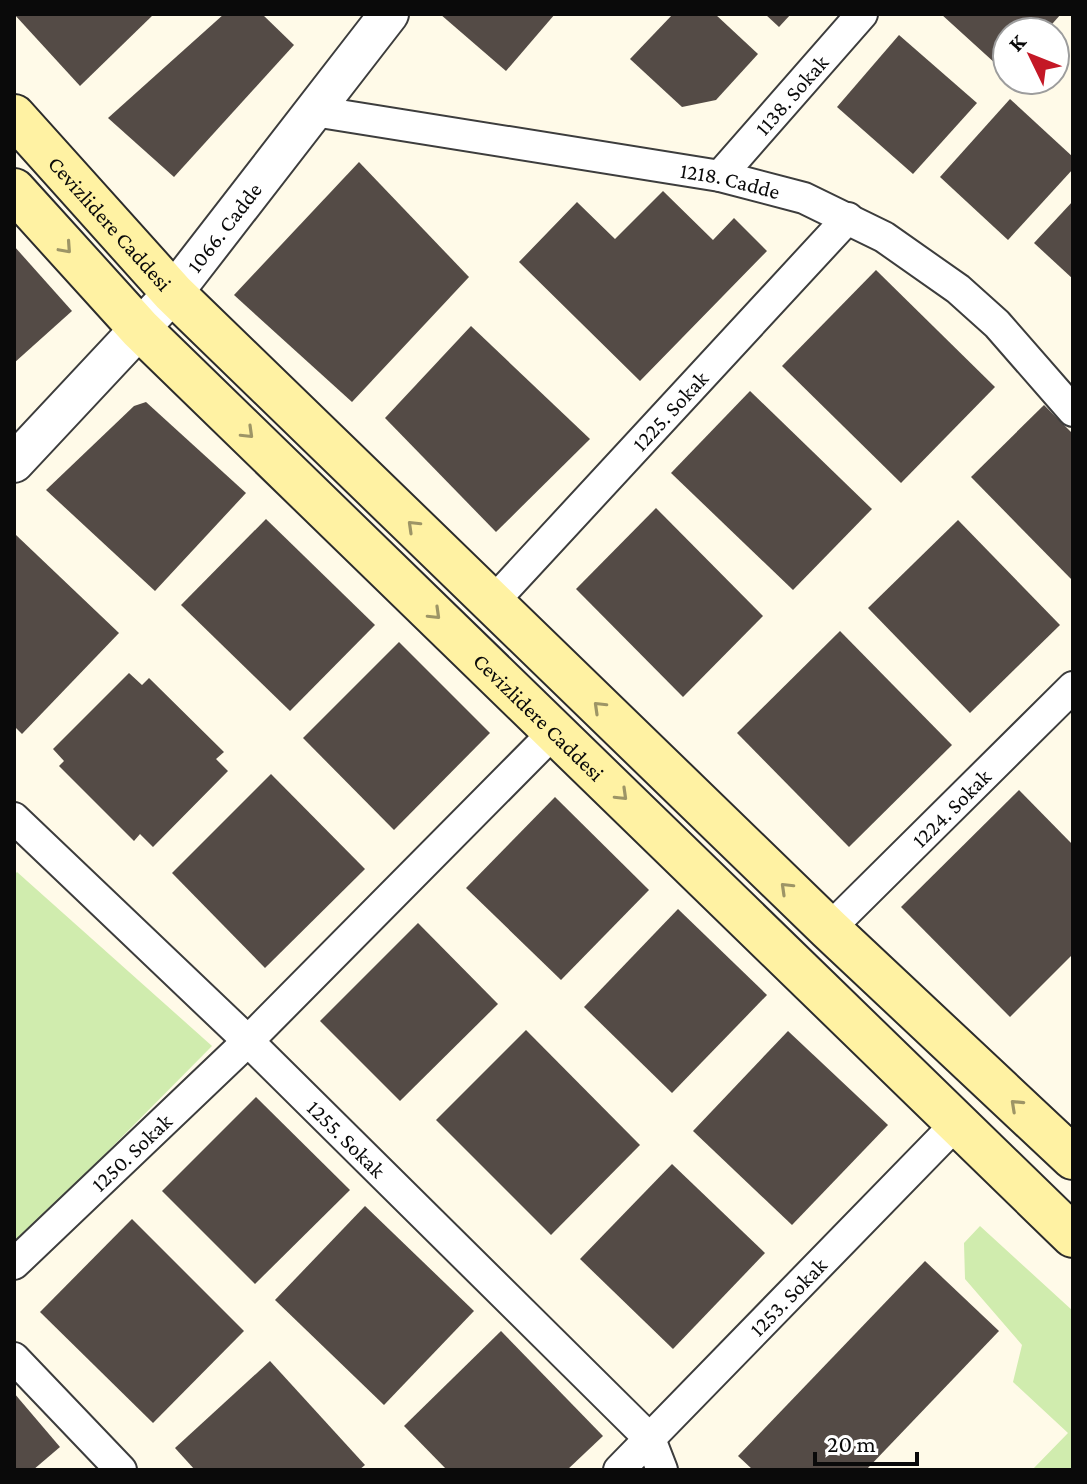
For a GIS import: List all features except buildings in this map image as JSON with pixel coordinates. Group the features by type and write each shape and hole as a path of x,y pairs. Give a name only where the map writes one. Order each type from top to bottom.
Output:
{"main road":[{"name":"Cevizlidere Caddesi","path":"14,116 173,293 829,929 1073,1158"},
{"name":"Cevizlidere Caddesi","path":"14,190 140,329 556,730 1073,1236"}],"street":[{"name":"1066. Cadde","path":"14,463 173,293 389,14"},
{"name":"1138. Sokak","path":"720,176 862,14"},
{"name":"1218. Cadde","path":"314,111 720,176 804,198 848,218 922,261 958,289 997,324 1073,411"},
{"name":"1225. Sokak","path":"492,603 848,218"},
{"name":"1224. Sokak","path":"829,929 1073,687"},
{"name":"1250. Sokak","path":"14,1264 248,1041 556,730"},
{"name":"1255. Sokak","path":"19,832 248,1041 650,1439 662,1470"},
{"name":"1253. Sokak","path":"619,1470 957,1123"},
{"path":"14,1358 121,1470"}],"green space":[{"path":"17,872 212,1046 14,1246 14,875"},
{"path":"980,1226 1073,1311 1073,1470 1032,1470 1068,1433 1013,1382 1022,1345 965,1279 964,1243"}]}
